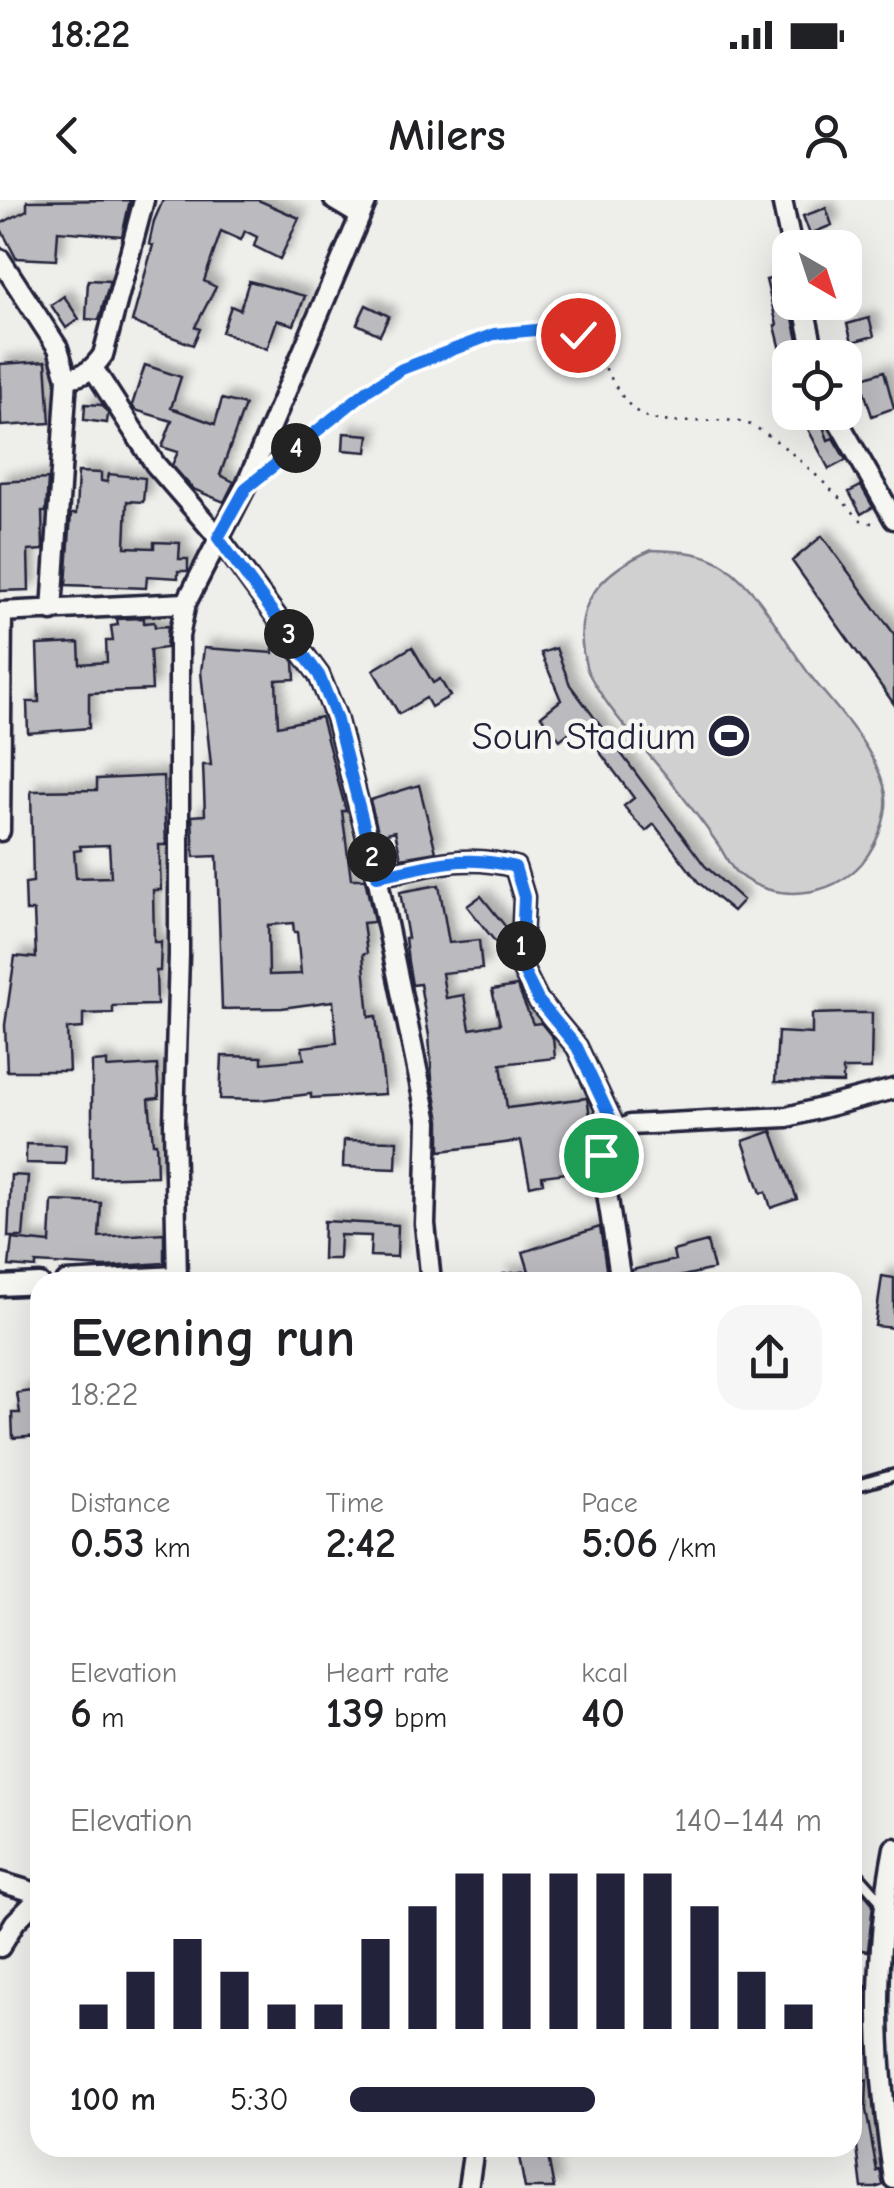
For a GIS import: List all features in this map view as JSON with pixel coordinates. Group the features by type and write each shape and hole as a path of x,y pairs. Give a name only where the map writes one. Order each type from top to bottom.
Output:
{"street":[{"path":"67,378 93,368 104,354 144,200"},
{"path":"177,1272 174,1123 179,955 179,636 186,602 246,488 363,208 334,200"},
{"path":"782,200 788,230"},
{"path":"0,260 58,348 67,378 52,611"},
{"path":"93,368 155,464 218,538 319,675 336,717 377,876 428,1122 424,1224 430,1272"},
{"path":"842,430 887,522"},
{"path":"0,831 1,612 186,602"},
{"path":"377,876 447,860 491,860 515,867 524,897 521,966 538,1000 577,1047 616,1130"},
{"path":"619,1272 601,1155 606,1139 616,1130 630,1125 786,1117 894,1089"},
{"path":"0,1286 30,1284"},
{"path":"894,1848 883,1903 886,1977 882,2102 894,2179"},
{"path":"0,1882 30,1892"},
{"path":"0,1947 30,1906"},
{"path":"468,2188 473,2157"}],"lane":[{"path":"862,1484 894,1475"},
{"path":"862,1879 883,1903"}],"path":[{"path":"246,488 368,390 402,369 494,334 556,328 578,335 598,358 618,394 650,418 740,421 771,437 861,520 887,522"}],"shaded area":[{"path":"652,550 708,557 739,578 763,605 872,757 886,796 882,827 862,863 835,884 819,890 785,892 752,883 738,874 589,674 581,633 589,601 621,566"}],"building":[{"path":"130,200 122,236 58,231 56,260 16,258 0,227 27,210 27,201"},
{"path":"163,200 258,200 299,218 280,259 254,246 257,237 245,231 241,240 221,231 204,281 216,287 195,327 200,329 193,345 132,322 153,245 149,244 154,221"},
{"path":"826,208 832,225 808,230 803,216"},
{"path":"772,279 772,305 766,280"},
{"path":"88,280 110,281 99,320 86,319"},
{"path":"249,281 305,296 294,325 277,320 267,349 222,332 231,306 240,310"},
{"path":"64,296 79,319 66,328 51,305"},
{"path":"366,305 389,316 380,335 357,324"},
{"path":"869,318 874,336 851,340 847,324"},
{"path":"776,320 793,320 798,340 778,340"},
{"path":"46,361 50,423 1,426 0,364"},
{"path":"145,365 181,377 171,408 215,424 222,399 245,405 220,475 234,482 224,502 193,489 172,465 178,452 162,447 172,421 135,410 132,405"},
{"path":"884,371 894,408 872,416 862,378"},
{"path":"85,404 102,405 108,413 107,423 84,420"},
{"path":"808,430 824,430 846,460 829,469"},
{"path":"344,433 369,435 367,452 343,450"},
{"path":"78,472 101,473 101,481 107,482 109,474 145,478 143,502 127,501 125,547 154,548 154,542 180,543 179,559 188,559 188,571 178,571 178,578 147,576 146,588 66,585"},
{"path":"48,479 46,512 42,512 43,550 28,551 29,590 0,591 0,482"},
{"path":"861,486 873,507 861,514 849,492"},
{"path":"822,536 894,634 894,704 792,561"},
{"path":"144,618 144,623 154,622 155,627 168,626 166,648 150,650 152,690 89,693 89,728 28,733 27,702 39,702 37,645 79,643 80,664 107,662 106,641 113,641 111,626 118,625 117,619"},
{"path":"412,647 433,683 440,679 450,696 431,707 426,698 399,714 373,670"},
{"path":"204,648 273,653 273,649 284,648 294,662 295,679 276,680 278,726 321,717 346,811 342,811 351,879 365,879 374,922 363,923 367,953 363,954 369,1017 376,1016 385,1094 220,1099 222,1056 262,1057 262,1063 304,1059 302,1047 337,1043 333,1001 282,1008 222,1009 217,856 194,857 192,816 205,815 203,765 211,765 201,672","holes":["293,923 301,974 269,975 268,925"]},
{"path":"556,648 570,685 705,866 743,900 733,911 699,883 654,824 646,831 634,819 624,806 634,798 579,724 560,740 541,716 561,700 541,653"},
{"path":"163,776 166,845 159,845 161,890 153,890 154,942 161,942 160,971 156,971 157,1005 113,1006 113,1013 83,1014 83,1028 67,1029 69,1071 7,1071 5,1025 15,956 36,958 34,911 26,911 25,883 33,882 31,791 97,790 97,779","holes":["109,845 111,877 76,878 74,851 81,850 80,846"]},
{"path":"419,785 436,852 401,858 395,831 379,835 370,800"},
{"path":"439,885 449,943 479,940 482,969 442,973 446,998 464,995 470,1029 500,1024 492,990 517,986 533,1024 541,1023 553,1038 555,1058 501,1064 507,1108 587,1098 594,1139 589,1151 591,1170 542,1176 543,1183 530,1186 521,1141 440,1151 429,1036 420,984 412,985 400,892"},
{"path":"481,896 510,932 497,944 467,906"},
{"path":"872,1013 871,1069 843,1069 843,1083 775,1082 778,1032 812,1034 812,1014"},
{"path":"107,1061 107,1068 157,1065 159,1098 149,1099 157,1176 92,1178 92,1062"},
{"path":"772,1131 797,1199 771,1208 766,1192 761,1193 743,1141"},
{"path":"344,1140 397,1141 396,1169 343,1167"},
{"path":"26,1144 66,1145 65,1164 26,1163"},
{"path":"11,1175 28,1176 23,1237 8,1237"},
{"path":"52,1201 101,1203 99,1237 164,1233 164,1263 9,1266 12,1239 50,1243"},
{"path":"324,1221 398,1225 397,1257 370,1256 371,1236 340,1235 339,1259 323,1259"},
{"path":"600,1227 607,1272 520,1272 529,1271 523,1252"},
{"path":"707,1242 714,1269 632,1272 675,1260 673,1251"},
{"path":"882,1276 894,1278 894,1328 875,1326"},
{"path":"30,1391 30,1437 13,1438 12,1413 20,1413 17,1393"},
{"path":"863,1892 873,1904 868,1951 862,1950"},
{"path":"862,1985 866,1986 862,2024"},
{"path":"862,2048 866,2049 866,2110 883,2185 862,2188 858,2157 862,2157"},
{"path":"519,2157 548,2157 554,2188 525,2188"}],"place":[{"name":"Soun Stadium","path":"729,736"}],"route":[{"path":"578,335 556,328 494,334 402,369 368,390 246,488 218,538 319,675 336,717 377,876 447,860 491,860 515,867 524,897 521,966 538,1000 577,1047 616,1130 606,1139 601,1155"}]}
